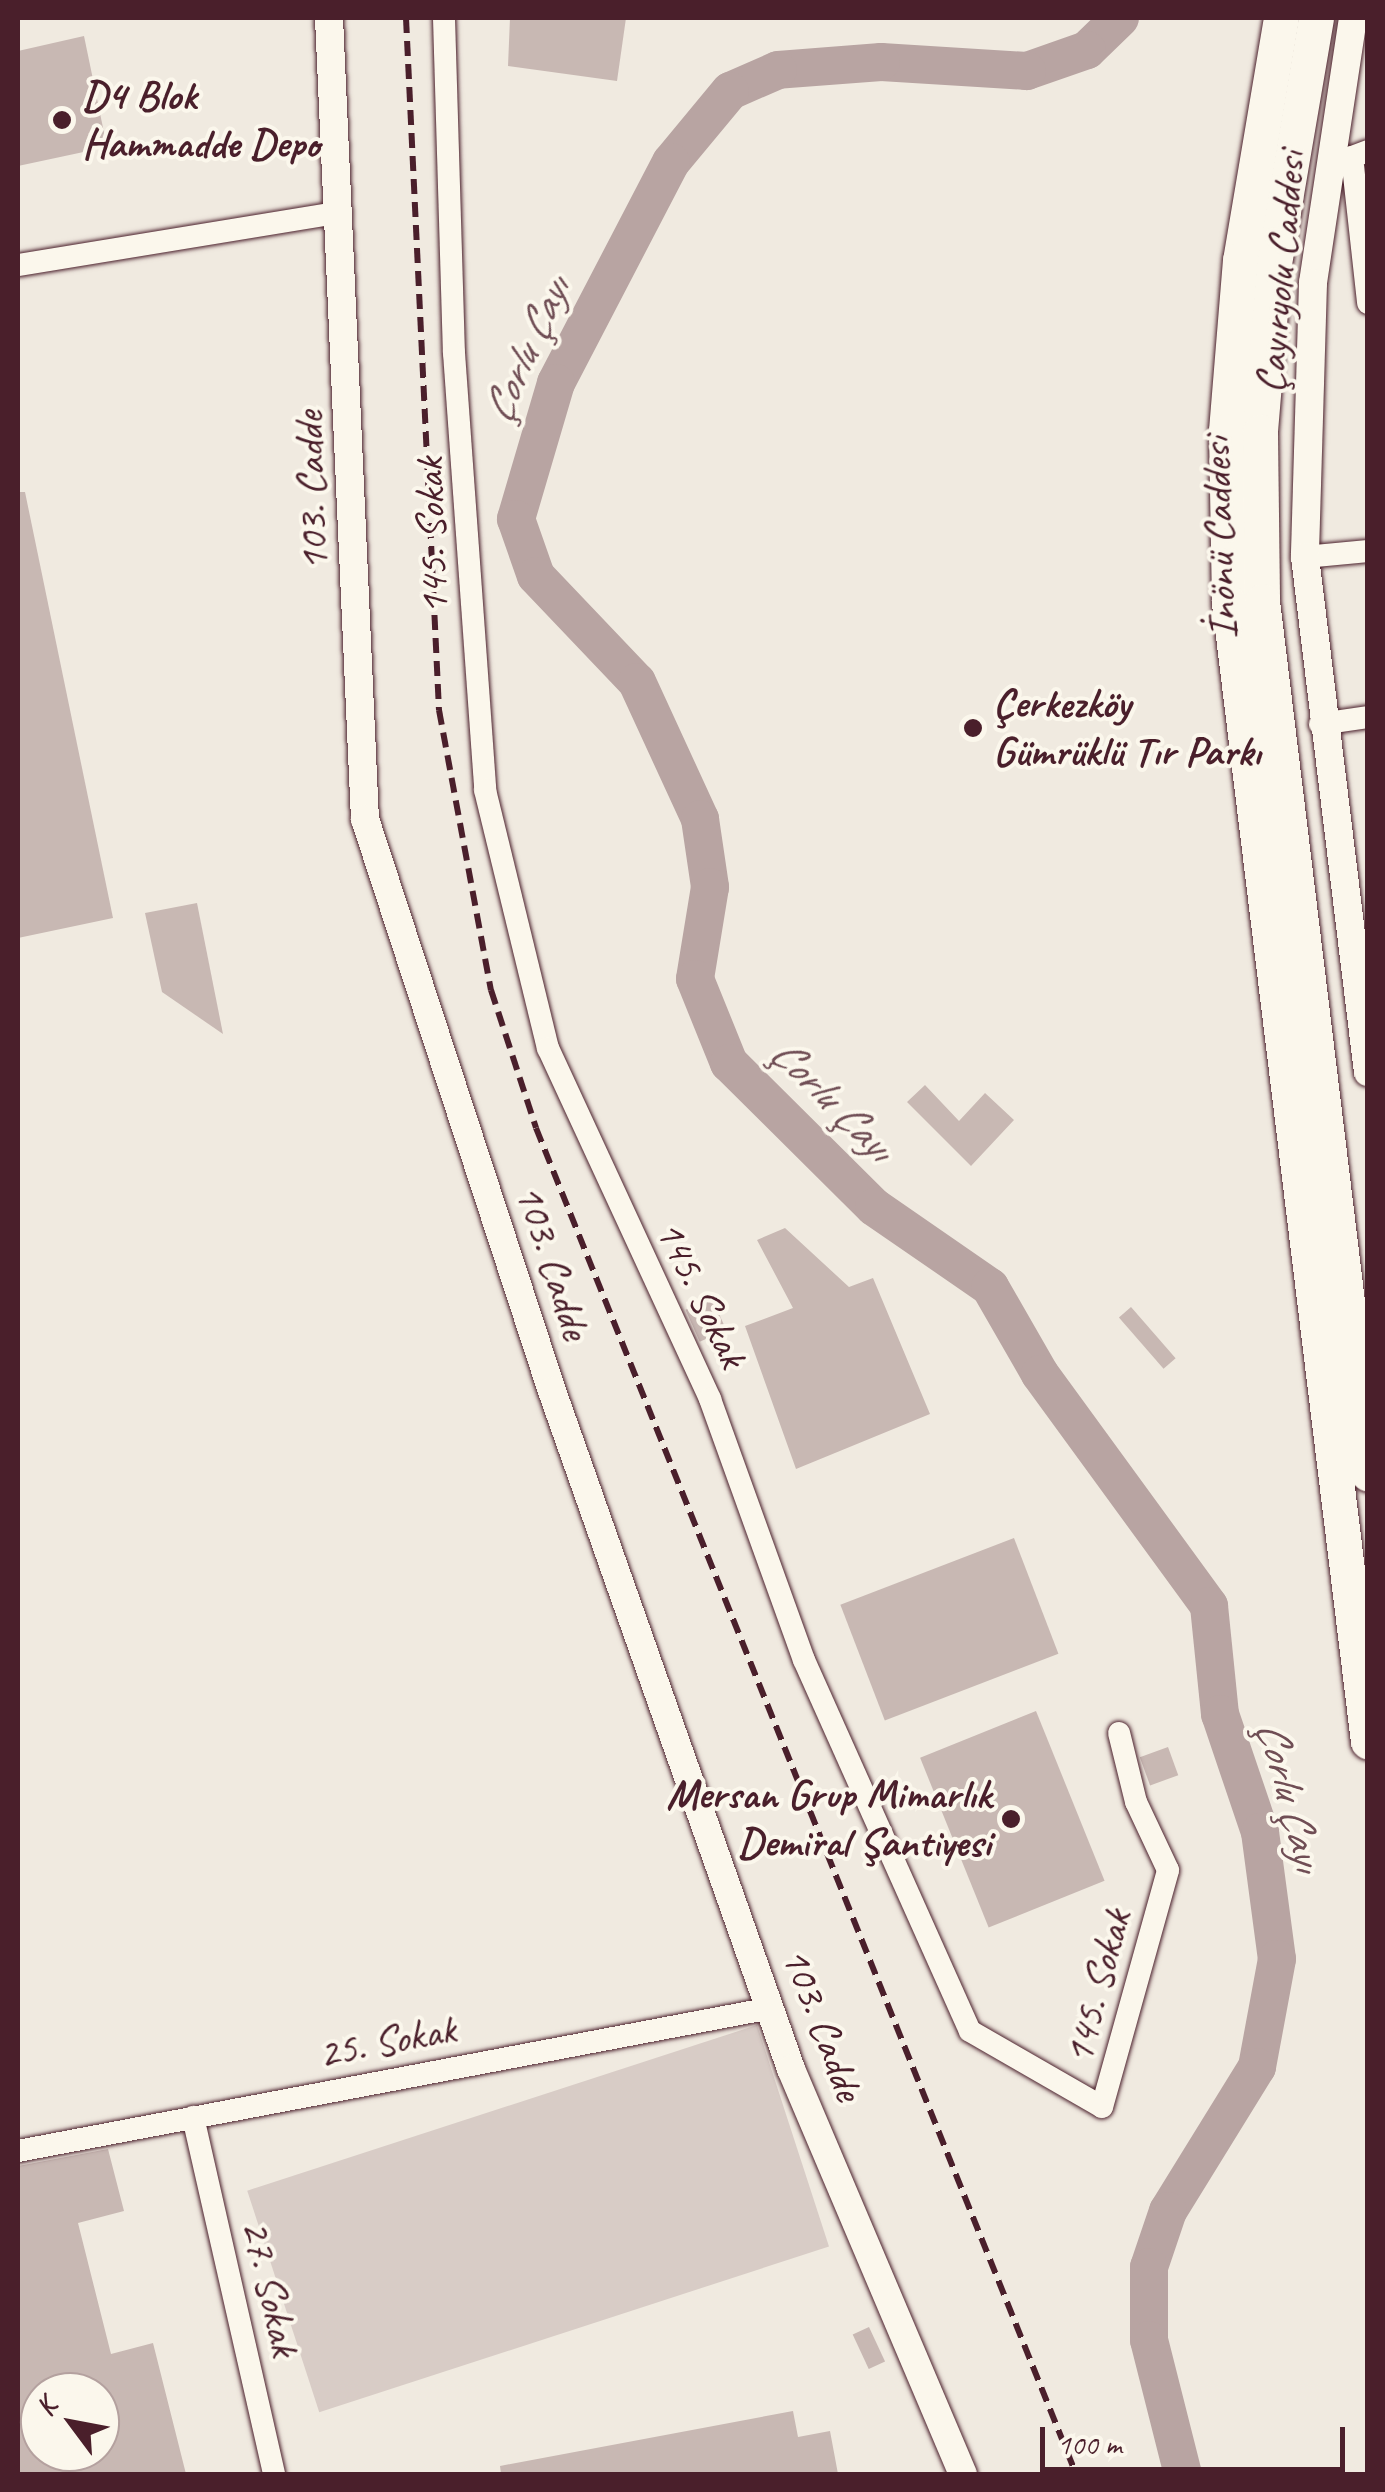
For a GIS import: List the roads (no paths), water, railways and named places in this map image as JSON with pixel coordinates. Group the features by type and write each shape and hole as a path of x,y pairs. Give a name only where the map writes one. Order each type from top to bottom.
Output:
{"main road":[{"path":"1282,18 1239,280 1226,431 1229,603 1368,1742"},
{"name":"İnönü Caddesi","path":"1316,18 1274,264 1260,432 1262,601 1368,1474"}],"street":[{"name":"103. Cadde","path":"330,18 365,819 552,1391 771,2008 963,2474"},
{"name":"145. Sokak","path":"444,18 454,353 485,790 548,1048 710,1399 804,1660 970,2031 1102,2107 1168,1870 1136,1802 1119,1733"},
{"name":"Çayıryolu Caddesi","path":"1353,18 1312,284 1304,557 1320,724 1368,1072"},
{"path":"1368,151 1352,157 1368,303"},
{"path":"18,266 340,212"},
{"path":"1304,557 1368,551"},
{"path":"1320,724 1368,717"},
{"name":"25. Sokak","path":"18,2151 771,2008"},
{"name":"27. Sokak","path":"193,2118 274,2474"}],"waterway":[{"name":"Çorlu Çayı","path":"1120,18 1087,50 1027,71 881,62 778,70 730,91 671,162 556,383 516,519 536,576 637,682 700,819 710,887 695,979 729,1063 874,1207 990,1287 1040,1374 1209,1606 1220,1714 1260,1832 1277,1959 1257,2067 1168,2211 1149,2267 1149,2340 1183,2474"}],"railway":[{"path":"406,18 439,710 491,990 536,1128 1076,2474"}],"place":[{"name":"D4 Blok Hammadde Depo","path":"62,120"},
{"name":"Çerkezköy Gümrüklü Tır Parkı","path":"973,728"},
{"name":"Mersan Grup Mimarlık Demiral Şantiyesi","path":"1011,1819"}]}
